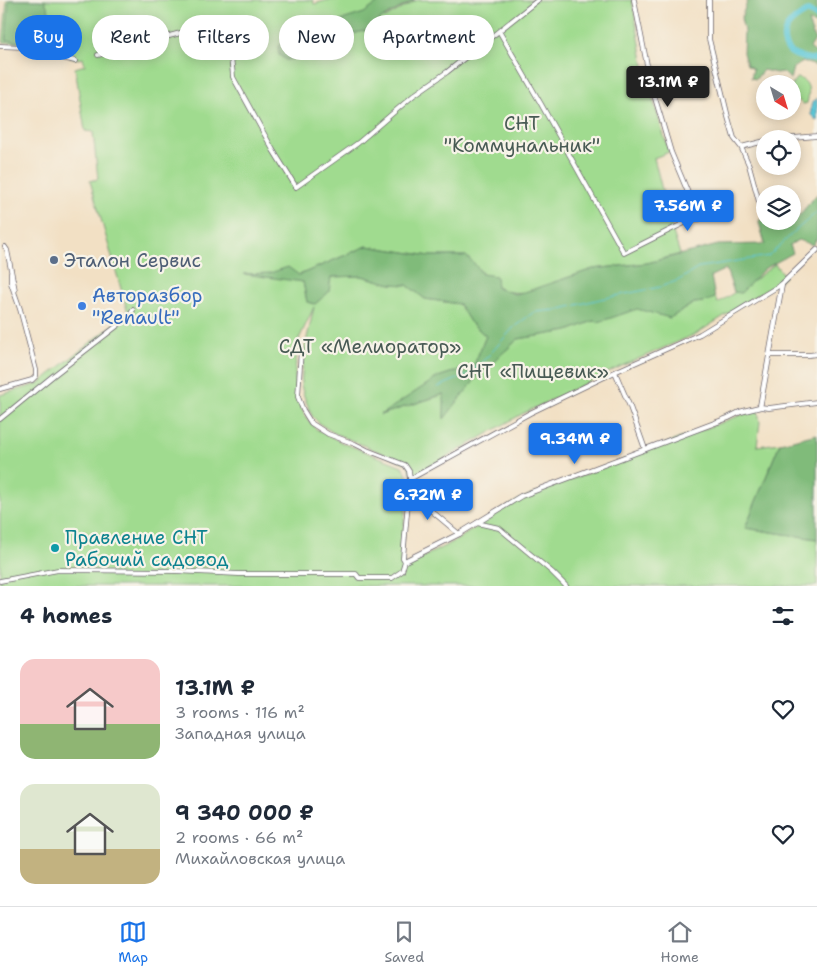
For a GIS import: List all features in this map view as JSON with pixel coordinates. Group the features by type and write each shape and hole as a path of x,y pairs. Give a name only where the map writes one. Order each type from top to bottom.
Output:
{"street":[{"path":"169,36 218,23 229,48 233,77 273,150 296,187 358,142 414,95 447,72 538,0"},
{"path":"499,31 624,253 672,228 699,219 672,152 651,85 634,0"},
{"path":"710,0 709,39 734,138 741,146 756,191"},
{"path":"0,46 15,47"},
{"path":"71,60 75,61"},
{"path":"801,137 817,136"},
{"path":"741,146 756,143"},
{"path":"0,389 32,380 36,376 20,308 11,284 11,273 5,247"},
{"path":"410,479 530,413 700,334 782,284 817,250"},
{"path":"760,407 782,284"},
{"path":"0,419 126,319 132,310"},
{"path":"0,581 58,570 175,571 240,574 356,574 360,578 392,578 402,571 405,561 403,558 410,479 409,471 405,465 328,434 311,422 303,410 298,397 301,349"},
{"path":"769,355 817,354"},
{"path":"615,372 630,406 645,449"},
{"path":"405,561 459,534 521,496 740,412 760,407 769,408 817,402"},
{"path":"409,492 459,534"},
{"path":"477,523 499,528 566,586"}],"green space":[{"path":"7,0 313,0 314,4 328,0 377,0 384,15 364,15 364,60 494,60 494,15 390,15 417,0 632,0 646,77 669,152 654,158 680,254 647,263 593,269 525,292 514,292 505,291 491,282 466,256 430,256 367,246 299,275 303,282 307,302 315,304 328,292 331,277 362,276 391,284 407,285 425,299 459,304 470,322 486,336 474,365 438,377 383,414 445,394 444,418 477,377 518,339 568,331 593,321 599,322 637,308 670,318 694,303 704,302 714,294 718,303 775,264 785,277 696,334 624,365 522,414 414,476 411,474 408,464 334,433 312,416 301,385 304,351 314,307 299,339 295,370 296,395 305,416 316,429 343,443 402,466 405,470 408,479 401,559 405,566 455,541 520,499 741,415 758,411 760,422 757,446 780,443 745,528 817,539 817,586 0,586 0,395 38,384 128,313 90,181 98,179 93,132 85,131 75,68 85,65 82,58 82,15 15,15 15,43 3,42"},
{"path":"9,0 45,1 50,14 15,15 15,41 6,40"},
{"path":"382,0 415,0 388,15 364,15 364,31 354,34 354,16 364,13"},
{"path":"748,0 817,0 817,24 808,22 815,40 810,48 817,54 817,66 803,62 793,68 791,75 786,75 783,72 776,73 763,70 759,75 756,75 756,79 751,78 753,69 747,65 743,53 744,31 741,18"},
{"path":"801,79 807,84 809,95 807,103 801,102"},
{"path":"817,194 817,238 813,245 798,240 790,245 793,253 764,269 741,293 734,292 726,269 711,276 715,298 694,303 670,318 637,309 599,322 593,321 568,331 518,339 477,377 444,419 444,394 380,415 438,377 474,365 486,336 470,322 459,304 425,299 407,285 391,284 362,276 331,277 329,292 315,304 307,302 303,282 244,274 270,273 288,267 299,275 367,246 430,256 466,256 482,274 496,276 497,288 515,294 593,269 647,263 718,245 765,244 761,230 801,230 801,213"},
{"path":"817,434 817,539 745,528 780,443"}],"water":[{"path":"817,98 817,121 811,115 811,110 812,103"}],"waterway":[{"path":"817,17 808,11 794,20 784,33 785,45 793,54 817,60"},
{"path":"438,387 469,374 514,327 534,312 557,310 660,287 679,280 700,267 769,256 817,212"}],"place":[{"name":"Эталон Сервис","path":"54,260"},
{"name":"Авторазбор \"Renault\"","path":"82,306"},
{"name":"Правление СНТ Рабочий садовод","path":"55,548"}],"park label":[{"name":"СНТ \"Коммунальник\"","path":"522,134"},
{"name":"СДТ «Мелиоратор»","path":"370,346"},
{"name":"СНТ «Пищевик»","path":"533,371"}]}
